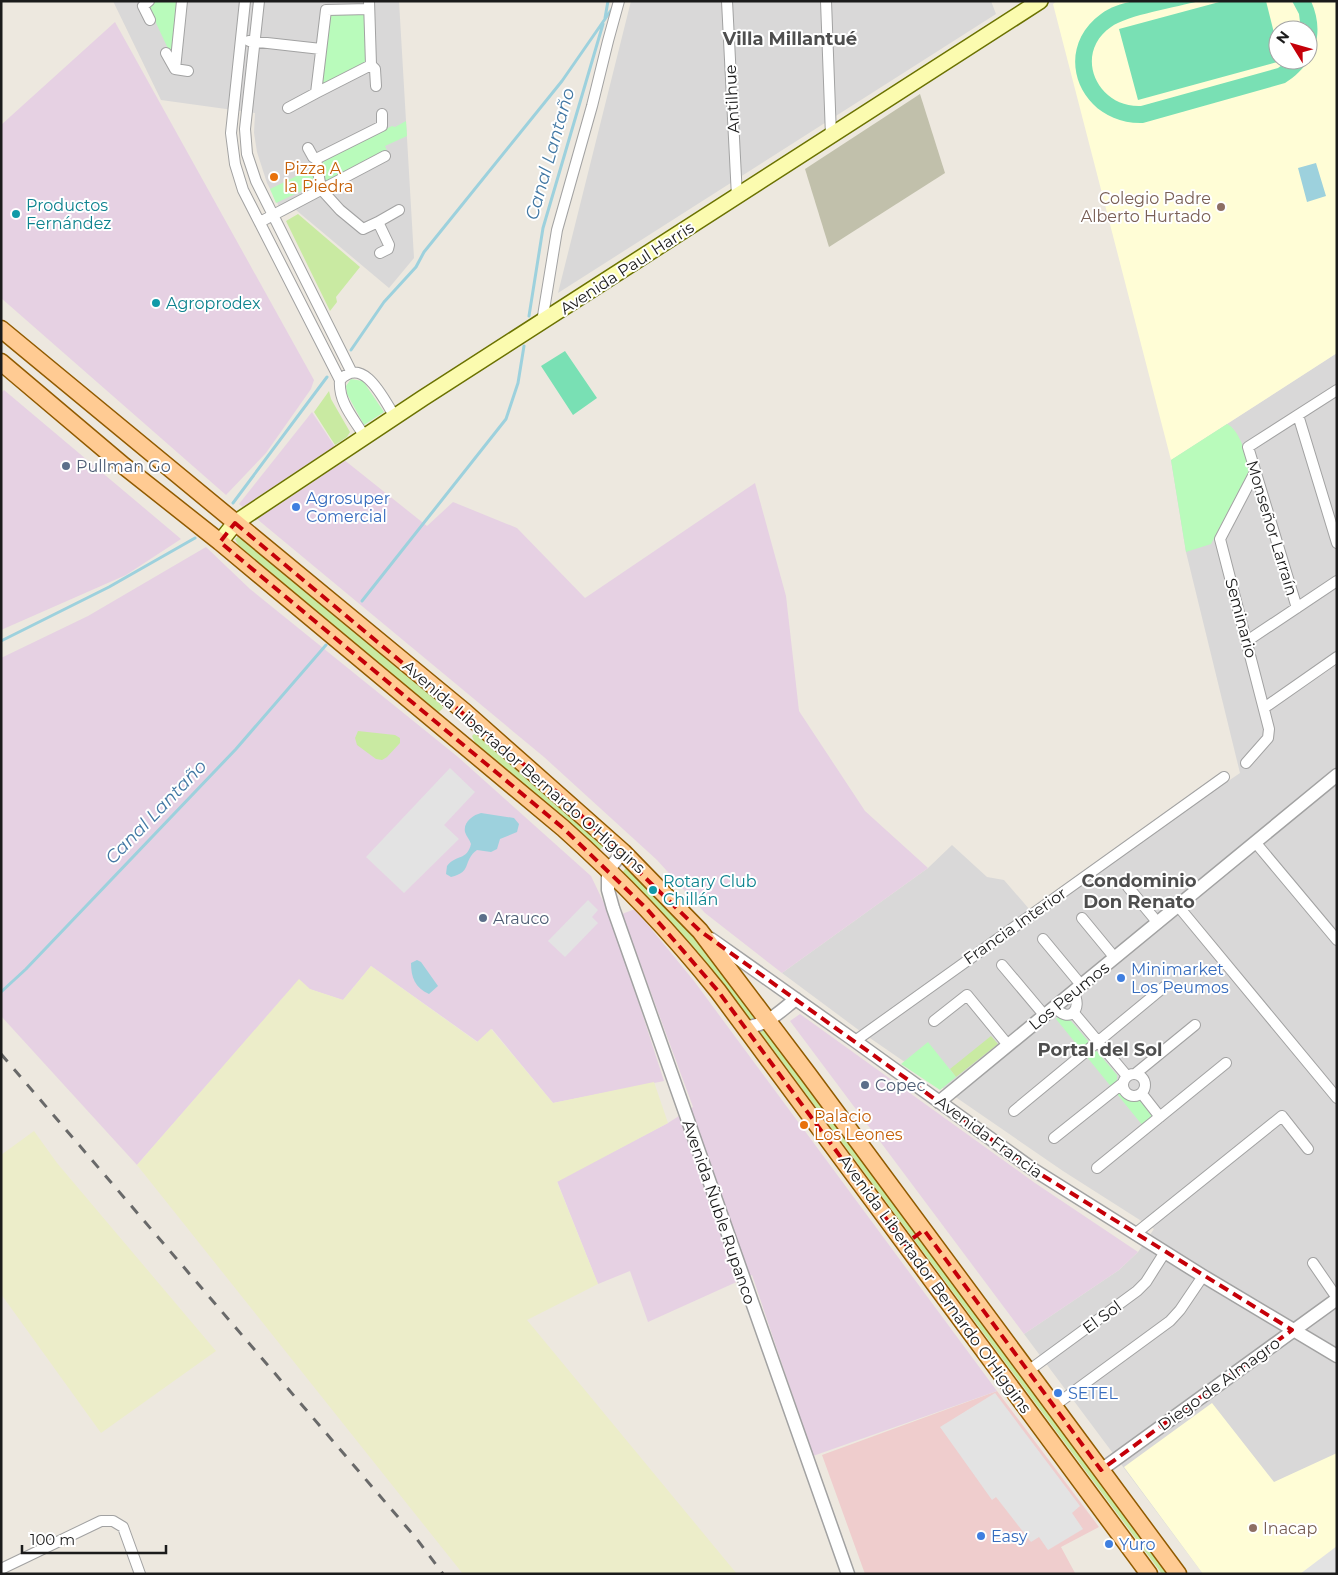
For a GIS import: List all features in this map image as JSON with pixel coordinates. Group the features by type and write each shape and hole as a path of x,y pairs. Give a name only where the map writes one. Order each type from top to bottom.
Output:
{"main road":[{"name":"Avenida Paul Harris","path":"220,542 236,523 395,417 1040,1"},
{"name":"Avenida Libertador Bernardo O'Higgins","path":"1,329 465,712 623,852 700,931 1178,1574"},
{"name":"Avenida Libertador Bernardo O'Higgins","path":"1,362 124,466 220,542 563,828 647,909 694,961 744,1027 1149,1574"},
{"path":"448,732 465,712"},
{"path":"905,1244 914,1235 925,1232"}],"street":[{"path":"149,1 143,6 150,20"},
{"path":"175,69 182,1"},
{"path":"246,1 232,107 230,132 232,150 243,190 340,380"},
{"path":"259,1 245,129 245,141 253,174 351,371"},
{"path":"542,322 557,230 619,1"},
{"name":"Antilhue","path":"727,1 736,197"},
{"path":"826,1 831,136"},
{"path":"316,93 326,6 369,5 371,65 375,69 376,86"},
{"path":"241,40 321,49"},
{"path":"166,53 175,69"},
{"path":"288,108 371,65"},
{"path":"175,69 188,71"},
{"path":"316,159 382,126 382,114"},
{"path":"308,148 312,157 316,159 321,189 340,210 363,229 399,210"},
{"path":"260,222 385,156"},
{"path":"378,222 390,245 388,249 380,253"},
{"path":"365,437 344,404 339,388 340,380 345,374 351,371 358,372 374,384 395,417"},
{"path":"1337,390 1298,415 1337,543"},
{"name":"Monseñor Larraín","path":"1297,608 1248,447 1298,415"},
{"name":"Seminario","path":"1246,763 1268,738 1269,729 1220,539 1255,472"},
{"path":"1247,641 1337,581"},
{"path":"1264,708 1337,657"},
{"name":"Francia Interior","path":"855,1040 1224,777"},
{"name":"Los Peumos","path":"939,1102 1336,778"},
{"path":"1256,842 1337,940"},
{"path":"608,870 623,852"},
{"name":"Avenida Ñuble Rupanco","path":"608,870 608,890 613,908 848,1574"},
{"path":"1128,887 1158,923"},
{"path":"1178,906 1337,1098"},
{"path":"1082,918 1115,958"},
{"name":"Avenida Francia","path":"700,931 855,1040 1034,1170 1203,1276 1337,1356"},
{"path":"1043,939 1077,989 1078,1002 1074,1013 1069,1015 1063,1014 1055,1007"},
{"path":"1002,964 1045,1016"},
{"path":"1014,1110 1164,987"},
{"path":"934,1021 967,995 1008,1045"},
{"path":"744,1027 756,1026 768,1020 796,998"},
{"path":"1074,1013 1129,1078"},
{"path":"1054,1138 1196,1025"},
{"path":"1097,1168 1226,1063"},
{"path":"1141,1076 1146,1088 1142,1094 1135,1097 1128,1095 1124,1090 1129,1078 1141,1076"},
{"path":"1142,1094 1160,1116"},
{"path":"1135,1234 1282,1116 1308,1149"},
{"name":"El Sol","path":"1028,1371 1137,1291 1146,1282 1165,1252"},
{"path":"1313,1263 1337,1298"},
{"path":"1054,1406 1170,1321 1180,1310 1203,1276"},
{"name":"Diego de Almagro","path":"1102,1470 1337,1298"},
{"path":"1,1569 100,1521 113,1521 123,1527 140,1574"}],"highlighted area":[{"path":"235,523 557,792 700,931 1034,1170 1292,1330 1101,1470 924,1230 905,1244 718,991 647,909 563,828 220,542"}],"shaded area":[{"path":"113,1 399,1 414,258 389,288 296,210 284,216 267,183 257,152 254,133 255,113 161,100"},
{"path":"631,1 991,1 996,14 558,293"},
{"name":"Colegio Padre Alberto Hurtado","path":"1057,1 1337,1 1337,353 1171,460 1053,4"},
{"path":"115,22 314,380 311,389 266,453 226,495 1,298 1,125"},
{"path":"920,94 945,173 829,247 805,169"},
{"path":"1337,353 1337,1574 1203,1574 1024,1334 1119,1270 1138,1252 1154,1229 1063,1171 867,1036 1057,898 1240,773 1186,552 1171,460"},
{"path":"4,390 181,539 126,575 1,630 1,393"},
{"path":"312,412 343,459 427,526 453,502 517,528 585,598 755,483 786,596 799,711 865,811 928,868 782,973 705,913 657,860 544,757 239,504"},
{"path":"206,547 250,589 458,757 591,876 612,920 664,1081 553,1103 492,1029 478,1042 371,966 343,1000 309,989 299,980 137,1165 1,1016 1,658 88,616"},
{"path":"450,768 475,792 444,825 459,839 404,893 366,857"},
{"path":"952,845 987,877 1004,880 1030,910 860,1031 782,973 928,868"},
{"path":"588,900 598,910 592,917 598,923 565,957 548,941"},
{"path":"635,909 694,981 997,1391 813,1456 752,1275 648,1322 630,1271 598,1284 557,1181 668,1123 693,1107 622,914"},
{"path":"371,966 477,1042 491,1029 553,1103 654,1082 668,1123 557,1182 598,1284 527,1320 737,1574 463,1574 137,1165 299,979 310,989 343,1000"},
{"path":"800,1014 1035,1183 1138,1252 1119,1270 1024,1334 790,1021"},
{"path":"34,1131 57,1163 216,1351 101,1433 1,1294 1,1155"},
{"path":"997,1391 1099,1527 1061,1547 1075,1573 865,1574 822,1455"},
{"path":"995,1393 1080,1506 1072,1513 1083,1529 1048,1550 1039,1537 1031,1542 996,1497 992,1500 940,1427"},
{"name":"Inacap","path":"1212,1403 1274,1482 1337,1453 1337,1574 1203,1574 1124,1467"},
{"path":"1337,1546 1337,1574 1300,1574"}],"green space":[{"path":"156,1 177,1 171,55 149,8"},
{"path":"1133,1 1199,1 1129,19 1111,27 1100,38 1093,51 1092,64 1095,77 1102,89 1112,98 1125,104 1141,106 1271,70 1300,70 1285,83 1143,123 1121,120 1103,112 1089,99 1079,83 1075,65 1077,47 1086,29 1101,14 1116,6"},
{"path":"1223,1 1266,1 1271,20 1268,20 1268,65 1138,100 1119,29"},
{"path":"1292,1 1311,1 1316,20 1300,20 1299,14"},
{"path":"366,13 367,62 323,84 323,58 329,14"},
{"path":"406,121 407,136 385,146 388,153 325,182 322,160"},
{"path":"313,168 316,179 314,185 276,203 270,189"},
{"path":"298,214 360,267 336,297 337,302 330,311 286,221"},
{"path":"565,351 597,398 573,415 541,366"},
{"path":"351,379 363,381 384,412 364,425 347,394 346,386"},
{"path":"329,391 331,399 350,432 347,437 335,445 314,412"},
{"path":"1227,424 1239,437 1250,469 1211,544 1186,552 1171,460"},
{"path":"239,536 440,703 443,708 439,712 433,710 240,548 235,539"},
{"path":"358,731 395,735 400,738 400,743 387,757 382,760 376,759 357,745 355,738"},
{"path":"476,732 604,846 599,850 596,848 543,800 476,745 472,736"},
{"path":"629,864 695,936 1174,1574 1162,1574 755,1025 691,947 622,873"},
{"path":"1058,1017 1071,1021 1117,1075 1119,1088 1127,1099 1143,1100 1155,1116 1143,1126 1056,1019"},
{"path":"991,1036 998,1044 956,1077 950,1069"},
{"path":"928,1042 956,1077 940,1090 901,1064"}],"water":[{"path":"1316,163 1326,196 1307,202 1298,168"},
{"path":"481,813 514,818 519,824 517,832 500,839 497,849 491,852 477,850 472,854 465,869 458,875 451,877 446,874 447,866 450,862 467,853 471,844 465,832 467,822 475,815"},
{"path":"417,960 421,962 438,986 429,994 420,989 413,977 411,963"}],"waterway":[{"name":"Canal Lantaño","path":"605,18 608,1"},
{"path":"351,350 384,302 416,267 424,252 562,81 614,6"},
{"name":"Canal Lantaño","path":"529,316 543,228 603,24"},
{"name":"Canal Lantaño","path":"362,601 506,419 518,383 524,346"},
{"path":"233,503 327,377"},
{"path":"1,641 109,587 195,538"},
{"name":"Canal Lantaño","path":"1,992 26,969 236,749 326,645"}],"railway":[{"path":"1,1054 416,1538 443,1574"}],"place":[{"name":"Pizza A la Piedra","path":"274,177"},
{"name":"Colegio Padre Alberto Hurtado","path":"1221,207"},
{"name":"Productos Fernández","path":"16,214"},
{"name":"Agroprodex","path":"156,303"},
{"name":"Pullman Go","path":"66,466"},
{"name":"Agrosuper Comercial","path":"296,507"},
{"name":"Rotary Club Chillán","path":"653,890"},
{"name":"Arauco","path":"483,918"},
{"name":"Minimarket Los Peumos","path":"1121,978"},
{"name":"Copec","path":"865,1085"},
{"name":"Palacio Los Leones","path":"804,1125"},
{"name":"SETEL","path":"1058,1393"},
{"name":"Inacap","path":"1253,1528"},
{"name":"Easy","path":"981,1536"},
{"name":"Yuro","path":"1109,1544"}],"district":[{"name":"Villa Millantué","path":"790,39"},
{"name":"Condominio Don Renato","path":"1139,891"},
{"name":"Portal del Sol","path":"1100,1050"}]}
